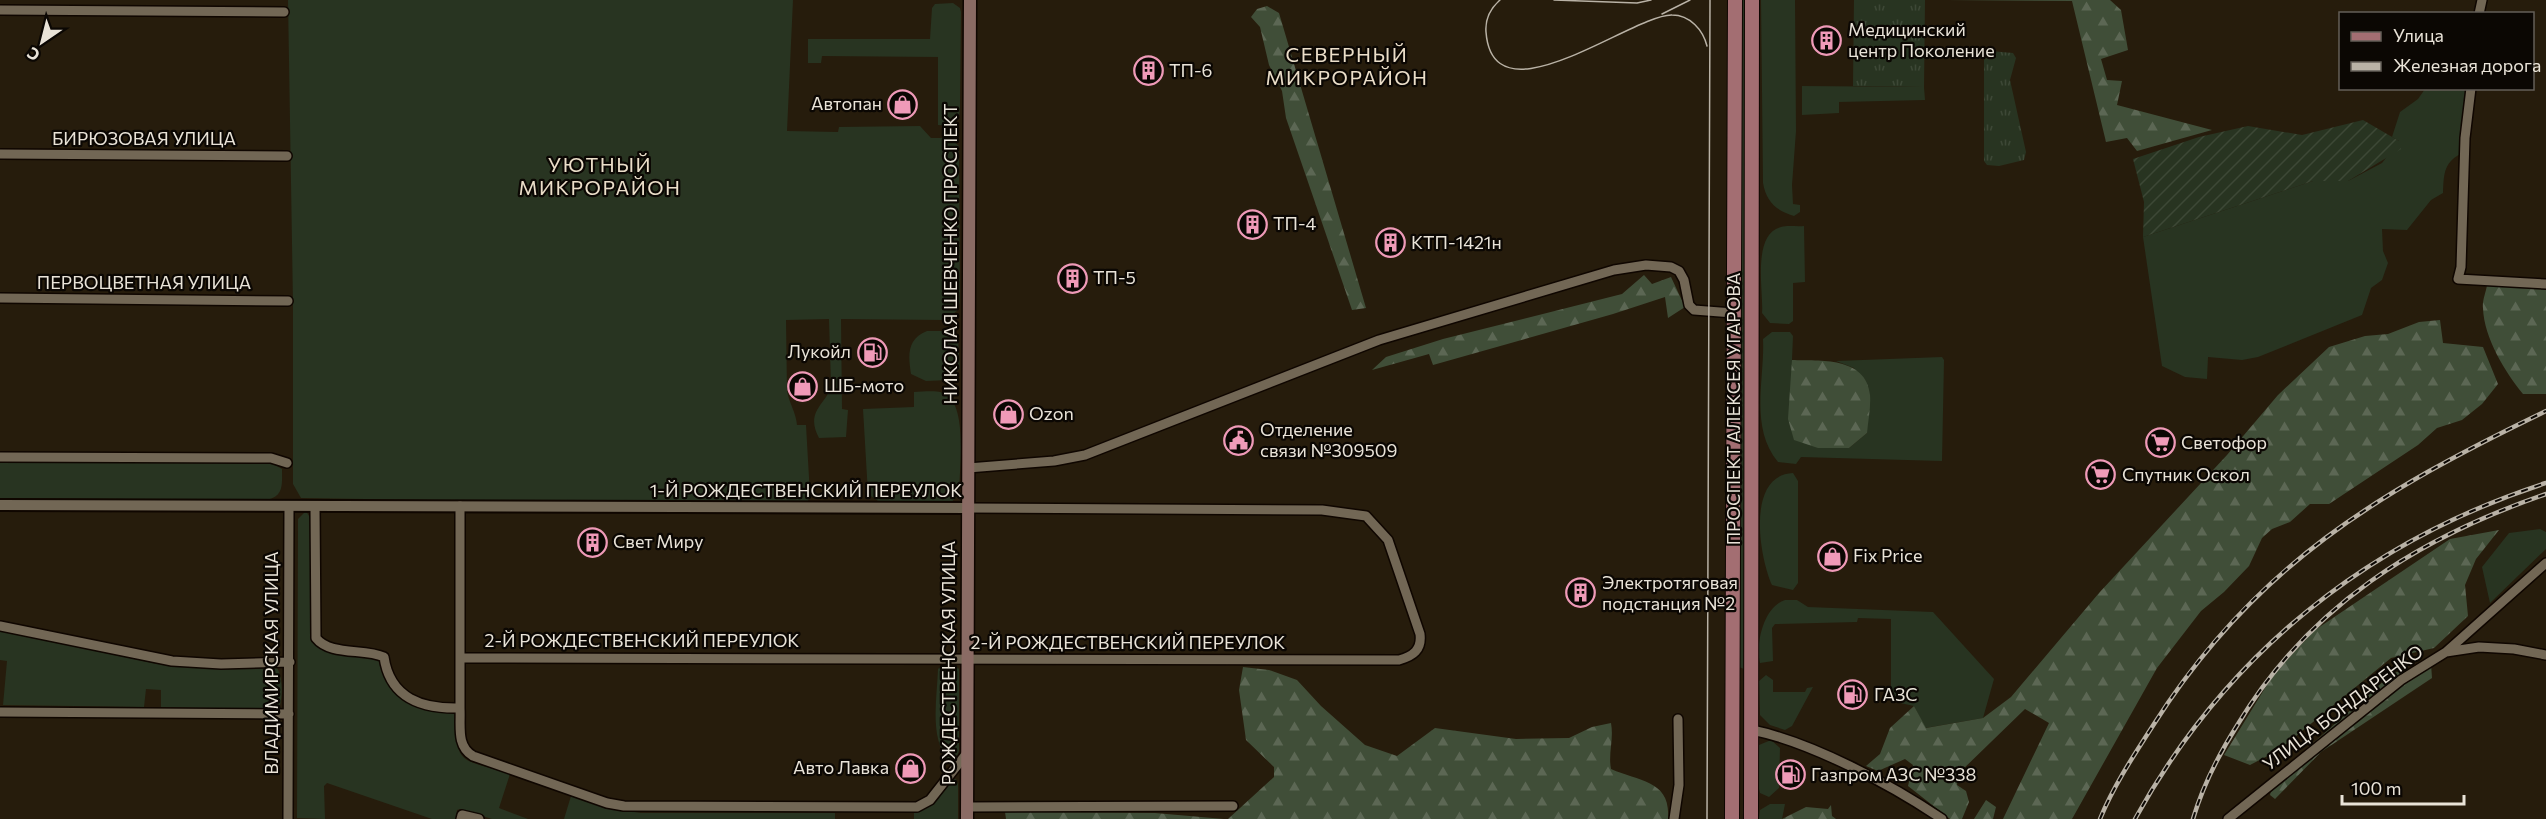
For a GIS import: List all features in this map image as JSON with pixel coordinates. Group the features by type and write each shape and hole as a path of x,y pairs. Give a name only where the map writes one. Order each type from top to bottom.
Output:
{"main road":[{"name":"НИКОЛАЯ ШЕВЧЕНКО ПРОСПЕКТ","path":"968,508 970,0"},
{"name":"ПРОСПЕКТ АЛЕКСЕЯ УГАРОВА","path":"1732,819 1735,0"},
{"name":"ПРОСПЕКТ АЛЕКСЕЯ УГАРОВА","path":"1751,819 1752,0"},
{"name":"РОЖДЕСТВЕНСКАЯ УЛИЦА","path":"967,813 968,508"}],"street":[{"path":"0,10 284,12"},
{"path":"2471,90 2465,138 2461,267 2458,279 2546,284"},
{"name":"БИРЮЗОВАЯ УЛИЦА","path":"0,154 287,156"},
{"path":"968,468 1054,461 1085,455 1388,337 1614,270 1646,265 1671,267 1679,271 1684,280 1689,305 1694,310 1733,313"},
{"name":"ПЕРВОЦВЕТНАЯ УЛИЦА","path":"0,298 288,301"},
{"path":"0,457 271,458 287,463"},
{"name":"1-Й РОЖДЕСТВЕНСКИЙ ПЕРЕУЛОК","path":"0,505 1322,510"},
{"name":"ВЛАДИМИРСКАЯ УЛИЦА","path":"288,819 289,506"},
{"path":"315,506 316,638 328,647 384,657 389,678 412,700 425,707 460,708"},
{"path":"460,506 462,658 460,708 461,742 465,751 624,806 917,807 930,800 967,753"},
{"name":"2-Й РОЖДЕСТВЕНСКИЙ ПЕРЕУЛОК","path":"462,658 1388,660 1412,657 1420,646 1420,634 1388,540 1366,516 1322,510"},
{"path":"2446,652 2546,563"},
{"path":"0,626 172,661 221,664 290,662"},
{"name":"УЛИЦА БОНДАРЕНКО","path":"2228,819 2401,680 2446,652 2479,647 2514,649 2546,655"},
{"path":"0,712 290,714"},
{"path":"1674,819 1679,785 1678,719"},
{"path":"1752,730 1786,738 1911,798 1942,819"},
{"path":"967,813 1233,806"},
{"path":"461,817 479,819"}],"green space":[{"path":"288,0 793,0 787,131 838,132 839,127 920,126 931,138 950,138 959,146 960,302 957,311 944,320 841,319 842,409 848,410 846,437 819,438 815,428 815,414 831,385 829,319 786,320 787,391 797,425 806,425 810,495 808,501 568,502 301,498 293,484 293,304"},
{"path":"1742,0 1746,0 1744,669 1739,667"},
{"path":"1761,0 1795,0 1796,131 1792,185 1793,204 1800,205 1800,212 1794,216 1782,211 1769,200 1763,183"},
{"path":"1854,0 1925,0 1924,87 1853,86"},
{"path":"1948,0 2110,0 2121,10 2128,50 2101,59 2107,80 2122,81 2117,105 2212,130 2137,151 2127,138 2106,142 2072,1"},
{"path":"953,3 960,8 961,12 960,108 959,118 949,126 938,125 938,57 822,56 821,63 808,63 808,39 930,39 932,8 935,4"},
{"path":"1267,6 1279,13 1366,308 1352,310 1286,118 1282,91 1269,65 1260,27 1251,17 1257,9"},
{"path":"1990,51 2013,53 2016,58 2010,80 2026,152 2024,160 1999,166 1987,165 1984,161 1984,60"},
{"path":"1802,86 1924,87 1925,100 1839,102 1839,113 1802,115"},
{"path":"2424,90 2467,90 2460,154 2447,166 2443,193 2431,200 2407,230 2382,229 2383,251 2388,263 2382,280 2371,288 2362,315 2258,357 2242,360 2208,357 2207,379 2185,377 2162,366 2143,237 2313,181 2348,181 2382,163 2399,141 2392,137 2400,112 2418,99"},
{"path":"2363,120 2399,141 2401,149 2348,181 2313,181 2143,237 2144,202 2133,159 2199,137 2248,126 2302,135"},
{"path":"1804,226 1805,282 1793,283 1793,321 1789,324 1770,323 1762,313 1762,252 1772,232 1781,227"},
{"path":"1644,275 1652,284 1671,277 1685,307 1668,318 1665,297 1433,365 1429,354 1372,370 1386,357 1443,339 1622,294"},
{"path":"2487,285 2546,289 2546,394 2523,394 2509,376 2491,343 2483,308"},
{"path":"2440,320 2443,343 2483,347 2498,384 2482,404 2462,420 2437,428 2418,445 2329,504 2310,504 2290,522 2272,529 2262,538 2249,566 2224,592 2201,611 2157,668 2072,819 2003,819 2049,723 2025,709 1958,774 1957,785 1966,791 1969,802 1962,819 1950,819 1908,786 1913,765 1905,759 1878,771 1866,766 1880,754 1890,728 1914,706 1926,728 1983,718 2011,697 2099,593 2227,455 2278,395 2329,347 2365,336 2388,334 2419,322"},
{"path":"927,331 947,331 958,339 960,368 950,380 926,381 911,374 910,348 920,334"},
{"path":"1772,332 1790,332 1793,336 1792,360 1818,448 1849,448 1867,433 1854,368 1836,361 1942,357 1944,360 1942,461 1801,457 1796,464 1778,462 1764,434 1760,402 1763,339"},
{"path":"1792,360 1840,363 1860,373 1867,382 1870,409 1867,433 1849,448 1818,448 1794,440 1788,419"},
{"path":"914,392 943,393 951,399 956,410 961,439 959,495 949,504 881,503 868,494 863,409 914,407"},
{"path":"0,461 268,461 282,469 282,485 277,496 267,500 0,498"},
{"path":"1793,473 1798,481 1798,583 1793,590 1772,585 1763,556 1760,519 1762,502 1768,487 1778,477"},
{"path":"306,511 311,519 311,621 317,647 325,651 380,659 402,691 416,704 426,708 455,712 457,743 464,758 510,774 499,808 528,819 492,819 460,809 457,810 456,819 432,819 327,783 324,786 325,819 297,818 298,519"},
{"path":"2540,529 2546,532 2546,549 2490,603 2482,567 2509,533"},
{"path":"2499,530 2476,559 2465,585 2468,616 2434,648 2391,658 2279,750 2250,765 2224,755 2273,675 2315,630 2450,539"},
{"path":"1785,600 1797,600 1808,607 1933,612 1994,679 1983,718 1925,728 1914,706 1891,701 1891,619 1858,618 1857,622 1775,624 1772,628 1773,661 1760,663 1759,646 1763,627 1772,610"},
{"path":"0,631 158,664 209,668 277,668 282,694 279,709 161,707 161,690 146,689 144,707 3,705 7,661 0,660"},
{"path":"944,663 953,663 959,669 959,751 955,761 949,762 936,730 938,669"},
{"path":"2431,664 2432,678 2321,752 2275,799 2270,795 2273,782 2297,757 2393,673"},
{"path":"1243,667 1269,670 1297,680 1321,706 1365,745 1397,756 1435,728 1516,739 1569,738 1592,727 1611,723 1611,769 1643,780 1659,789 1668,806 1668,819 1228,819 1274,777 1274,767 1246,740 1239,690"},
{"path":"1766,675 1773,680 1773,692 1805,692 1807,688 1813,687 1792,726 1785,730 1770,725 1760,715 1759,681"},
{"path":"1771,740 1780,748 1779,788 1769,797 1760,793 1759,789 1759,745"},
{"path":"953,779 956,779 958,784 958,819 914,819 914,812 931,804"},
{"path":"571,796 603,807 641,813 835,813 835,819 564,819"},
{"path":"1986,800 1996,807 1993,819 1974,819"},
{"path":"1770,804 1785,804 1782,819 1759,819 1760,810"},
{"path":"1831,805 1832,816 1836,819 1782,819 1806,807 1828,809"},
{"path":"1005,812 1155,813 1224,819 1006,819"}],"tram line":[{"path":"1500,0 1489,14 1486,32 1494,58 1513,68 1538,67 1567,58 1653,19 1672,15 1695,24 1707,46"},
{"path":"1554,0 1637,3 1651,0"},
{"path":"1662,14 1690,0"},
{"path":"1707,819 1710,0"}],"railway":[{"path":"2100,819 2132,759 2193,668 2235,619 2279,576 2326,538 2376,503 2429,471 2546,411"},
{"path":"2135,819 2171,760 2212,705 2258,655 2308,611 2361,571 2419,537 2481,507 2546,483"},
{"path":"2193,819 2212,770 2224,747 2266,682 2298,644 2333,611 2371,581 2411,555 2454,532 2546,494"}],"place":[{"name":"Медицинский центр Поколение","path":"1827,40"},
{"name":"ТП-6","path":"1148,71"},
{"name":"Автопан","path":"903,104"},
{"name":"ТП-4","path":"1252,224"},
{"name":"КТП-1421н","path":"1390,243"},
{"name":"ТП-5","path":"1072,278"},
{"name":"Лукойл","path":"872,352"},
{"name":"ШБ-мото","path":"803,386"},
{"name":"Ozon","path":"1008,414"},
{"name":"Отделение связи №309509","path":"1239,440"},
{"name":"Светофор","path":"2160,443"},
{"name":"Спутник Оскол","path":"2101,475"},
{"name":"Свет Миру","path":"592,542"},
{"name":"Fix Price","path":"1832,556"},
{"name":"Электротяговая подстанция №2","path":"1581,593"},
{"name":"ГАЗС","path":"1853,695"},
{"name":"Авто Лавка","path":"910,768"},
{"name":"Газпром АЗС №338","path":"1790,775"}],"district":[{"name":"СЕВЕРНЫЙ МИКРОРАЙОН","path":"1347,66"},
{"name":"УЮТНЫЙ МИКРОРАЙОН","path":"600,176"}]}
